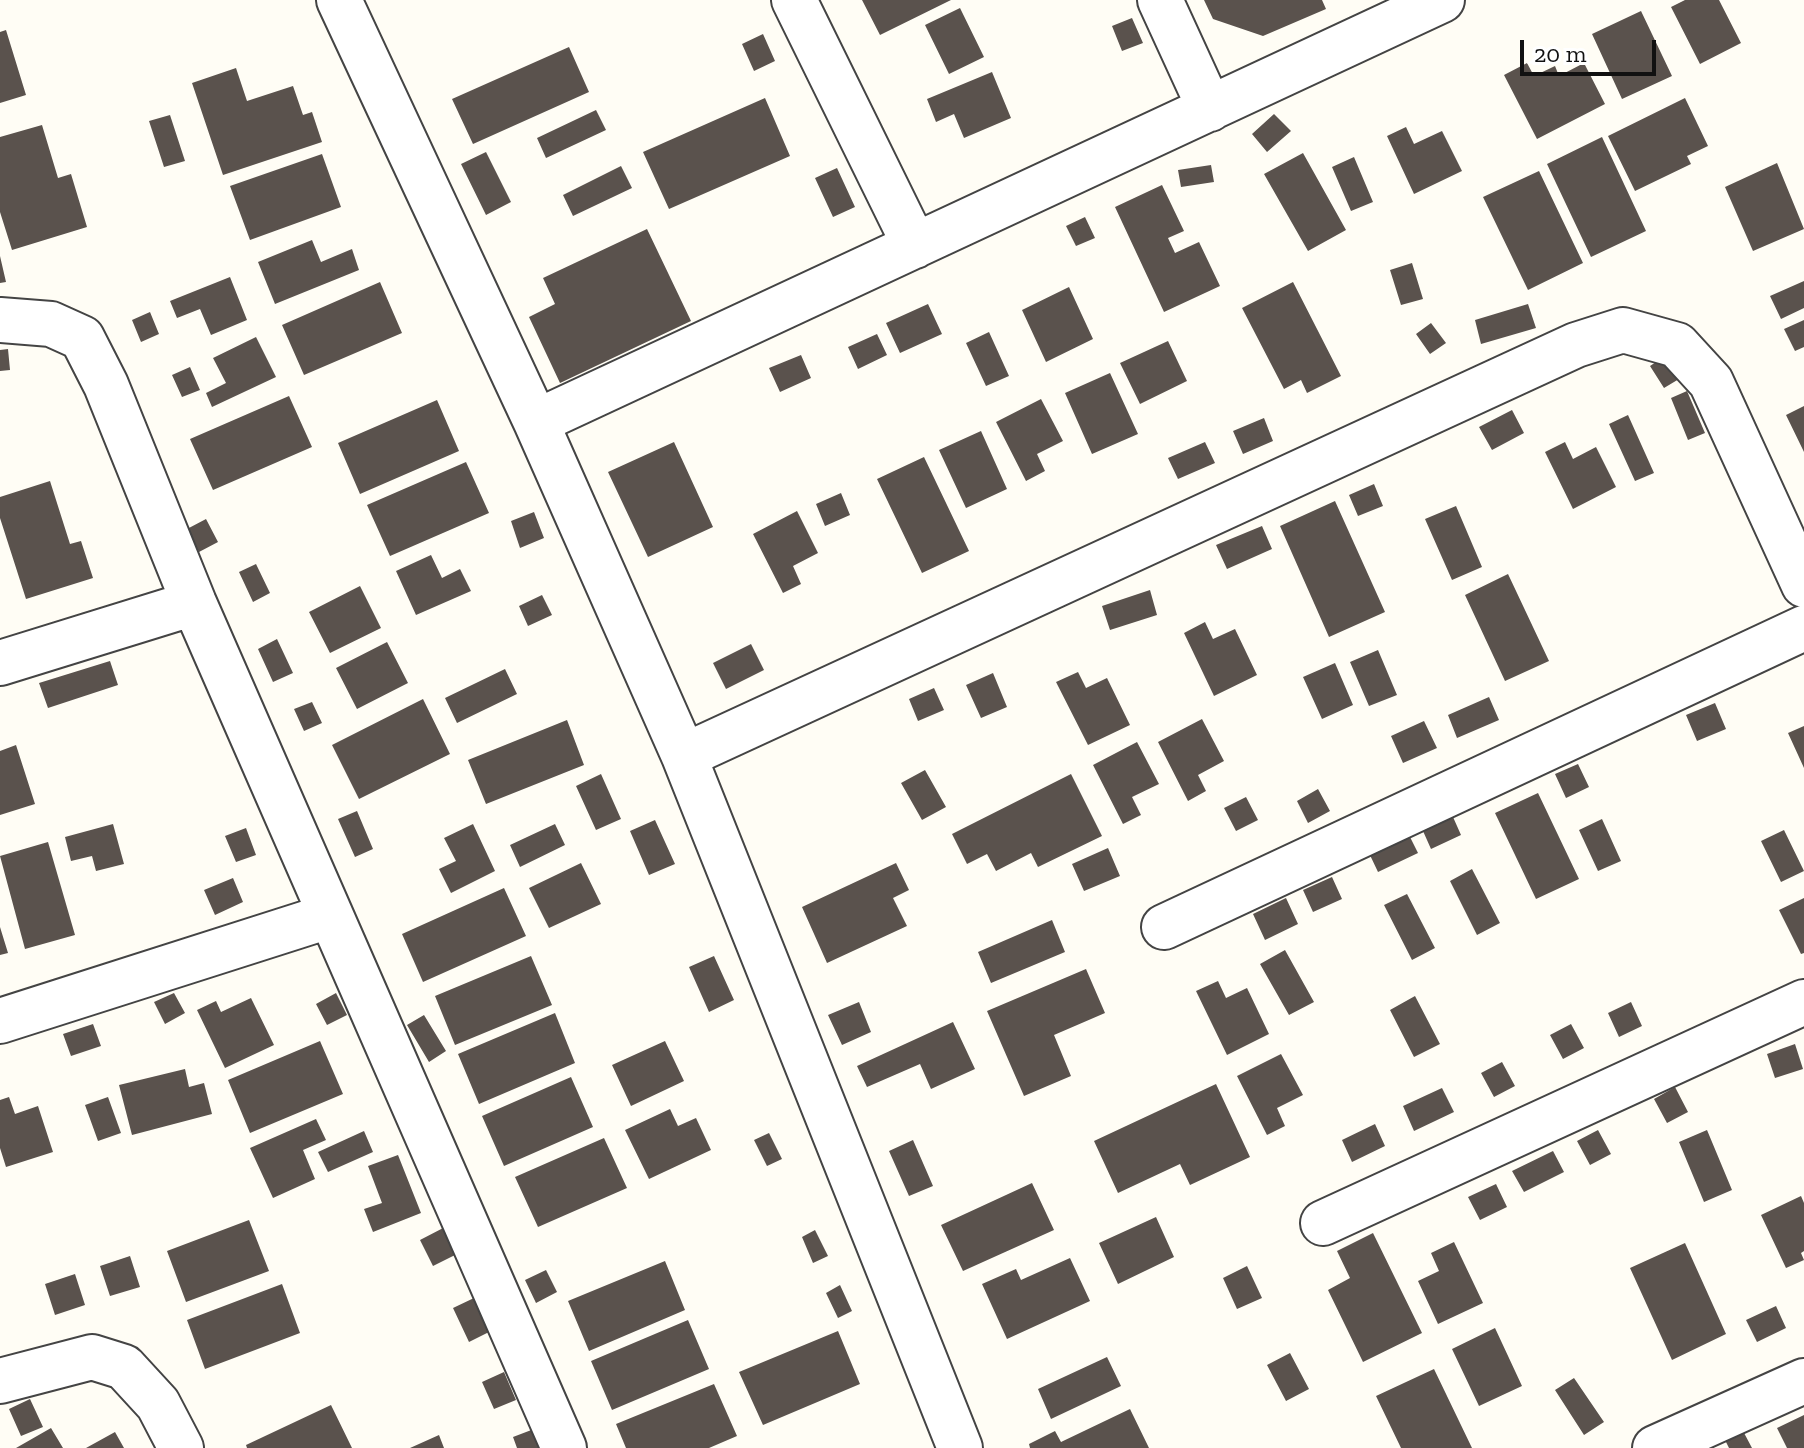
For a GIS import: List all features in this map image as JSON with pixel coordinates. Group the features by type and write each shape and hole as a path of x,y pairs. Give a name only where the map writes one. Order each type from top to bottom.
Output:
{"street":[{"path":"339,0 536,422 684,756 960,1448"},
{"path":"794,0 915,246"},
{"path":"1160,0 1210,109"},
{"path":"536,422 1442,0"},
{"path":"0,320 51,324 82,338 106,385 194,603 564,1448"},
{"path":"684,756 1576,345 1623,330 1677,345 1711,382 1804,585"},
{"path":"0,663 194,603"},
{"path":"1164,927 1804,628"},
{"path":"0,1021 191,963 329,916"},
{"path":"1323,1223 1804,1002"},
{"path":"0,1381 92,1357 124,1367 158,1404 181,1448"},
{"path":"1655,1448 1804,1381"}],"building":[{"path":"862,0 951,0 880,35"},
{"path":"1204,0 1322,0 1326,9 1263,36 1213,19"},
{"path":"1685,0 1719,0 1741,43 1700,64 1671,7"},
{"path":"960,8 984,57 949,74 925,25"},
{"path":"1641,11 1672,76 1622,99 1592,34"},
{"path":"1132,18 1143,43 1122,51 1112,26"},
{"path":"6,30 26,95 0,103 0,32"},
{"path":"763,34 775,61 754,71 742,44"},
{"path":"569,47 589,92 473,144 452,99"},
{"path":"1527,63 1534,76 1555,66 1559,76 1584,63 1605,104 1537,139 1504,75"},
{"path":"236,68 247,101 293,86 303,115 312,112 322,142 223,175 192,83"},
{"path":"992,72 1011,118 964,138 954,114 936,122 927,99"},
{"path":"765,98 790,156 669,209 643,152"},
{"path":"1685,98 1708,146 1687,156 1691,164 1635,191 1608,136"},
{"path":"596,110 606,130 546,158 537,138"},
{"path":"1274,114 1291,131 1267,152 1252,134"},
{"path":"170,115 185,161 164,167 149,121"},
{"path":"42,125 58,178 71,174 87,227 12,250 0,212 0,137"},
{"path":"1406,127 1414,144 1442,131 1462,171 1414,194 1387,136"},
{"path":"1602,137 1646,231 1591,257 1547,164"},
{"path":"486,152 511,202 486,215 461,164"},
{"path":"1303,153 1346,230 1308,251 1264,174"},
{"path":"322,154 341,207 250,240 230,186"},
{"path":"1354,157 1373,202 1351,211 1332,167"},
{"path":"1777,163 1804,229 1753,251 1725,187"},
{"path":"1211,165 1214,182 1181,187 1178,170"},
{"path":"621,166 632,188 573,216 563,195"},
{"path":"837,168 855,207 833,217 815,178"},
{"path":"1539,171 1583,263 1528,290 1483,197"},
{"path":"1162,185 1184,231 1168,238 1175,253 1199,242 1220,286 1164,312 1115,207"},
{"path":"1085,217 1095,238 1076,246 1066,226"},
{"path":"647,229 691,321 560,383 529,317 555,304 543,278"},
{"path":"312,240 321,262 352,249 359,270 275,304 258,262"},
{"path":"0,256 6,282 0,283"},
{"path":"1412,263 1423,299 1401,305 1390,270"},
{"path":"230,277 247,320 211,335 200,309 177,318 170,301"},
{"path":"1804,281 1804,308 1781,319 1770,296"},
{"path":"380,282 402,333 304,375 282,325"},
{"path":"1293,282 1341,376 1307,393 1301,380 1284,389 1242,308"},
{"path":"1069,287 1093,339 1046,362 1022,310"},
{"path":"928,304 942,334 900,353 886,323"},
{"path":"1528,304 1536,328 1481,344 1475,320"},
{"path":"150,312 159,334 141,342 132,320"},
{"path":"1804,320 1804,347 1795,351 1784,329"},
{"path":"1431,323 1446,343 1430,354 1416,334"},
{"path":"989,332 1009,376 986,386 966,343"},
{"path":"877,334 887,355 858,369 848,347"},
{"path":"256,337 276,377 212,407 206,393 226,383 213,358"},
{"path":"1168,341 1187,381 1140,404 1120,363"},
{"path":"8,349 10,370 0,371 0,350"},
{"path":"801,355 811,378 780,392 769,368"},
{"path":"1665,356 1679,379 1664,388 1650,366"},
{"path":"190,367 200,390 182,397 172,375"},
{"path":"1110,373 1138,434 1092,454 1065,393"},
{"path":"1687,391 1705,433 1688,440 1671,398"},
{"path":"289,396 312,447 213,490 190,439"},
{"path":"1041,399 1063,441 1037,454 1045,471 1026,481 996,422"},
{"path":"437,400 459,451 360,494 338,443"},
{"path":"1804,406 1804,452 1786,415"},
{"path":"1512,410 1524,433 1492,450 1479,427"},
{"path":"1628,415 1654,473 1635,481 1609,424"},
{"path":"1264,418 1273,441 1243,454 1233,431"},
{"path":"981,431 1007,489 966,508 939,450"},
{"path":"674,442 713,527 648,557 608,472"},
{"path":"1205,442 1215,463 1178,479 1168,458"},
{"path":"1565,442 1573,459 1596,447 1616,487 1573,509 1545,452"},
{"path":"924,457 969,551 922,573 877,479"},
{"path":"466,462 489,513 390,556 367,505"},
{"path":"50,481 70,544 81,541 93,578 26,599 0,518 0,497"},
{"path":"1374,484 1383,506 1358,516 1349,495"},
{"path":"841,493 850,515 825,526 816,504"},
{"path":"1335,501 1385,612 1329,637 1280,526"},
{"path":"1456,506 1482,567 1452,580 1425,519"},
{"path":"797,511 818,553 793,566 801,584 783,593 753,534"},
{"path":"534,512 544,538 520,548 511,521"},
{"path":"206,519 218,542 199,552 187,529"},
{"path":"1262,526 1272,549 1227,569 1216,545"},
{"path":"431,555 442,578 460,569 471,591 416,615 396,571"},
{"path":"256,564 270,593 253,602 239,572"},
{"path":"1508,574 1549,661 1505,681 1465,595"},
{"path":"360,586 381,628 330,653 309,612"},
{"path":"1150,590 1157,615 1110,630 1102,606"},
{"path":"542,595 552,615 528,626 519,606"},
{"path":"1205,622 1213,639 1235,629 1257,675 1214,696 1184,633"},
{"path":"277,639 293,673 273,682 258,649"},
{"path":"387,642 408,683 357,709 336,668"},
{"path":"751,644 764,670 726,689 713,663"},
{"path":"1378,650 1397,695 1369,706 1350,662"},
{"path":"110,661 118,685 48,708 39,683"},
{"path":"1335,663 1353,705 1322,719 1303,677"},
{"path":"505,669 517,694 457,723 445,698"},
{"path":"1078,672 1086,688 1107,678 1130,725 1088,745 1056,682"},
{"path":"993,673 1007,707 981,718 966,685"},
{"path":"934,688 944,710 918,721 909,699"},
{"path":"1489,697 1499,720 1457,738 1448,715"},
{"path":"423,699 450,754 359,799 332,745"},
{"path":"312,702 322,723 304,731 294,709"},
{"path":"1715,703 1726,729 1697,741 1686,715"},
{"path":"1202,719 1224,761 1198,775 1206,791 1188,801 1158,742"},
{"path":"567,720 584,765 486,804 468,760"},
{"path":"1424,721 1437,748 1403,763 1391,736"},
{"path":"1804,726 1804,768 1788,733"},
{"path":"1137,742 1159,784 1132,797 1141,815 1123,824 1093,765"},
{"path":"16,745 35,804 0,815 0,751"},
{"path":"1578,764 1589,787 1566,798 1555,774"},
{"path":"925,770 946,807 922,820 901,783"},
{"path":"601,774 621,819 596,830 576,786"},
{"path":"1071,774 1102,836 1038,867 1031,853 996,871 987,854 967,864 952,834"},
{"path":"1318,789 1330,811 1308,823 1297,801"},
{"path":"1538,793 1579,879 1536,899 1495,813"},
{"path":"1246,797 1258,820 1236,831 1224,808"},
{"path":"357,811 373,849 355,857 338,819"},
{"path":"1453,817 1461,835 1431,849 1423,831"},
{"path":"1602,819 1621,861 1598,871 1579,830"},
{"path":"655,820 675,864 649,875 630,831"},
{"path":"113,824 124,864 96,871 92,856 71,861 65,837"},
{"path":"473,824 495,871 451,893 439,869 456,861 444,838"},
{"path":"555,824 565,845 520,867 510,845"},
{"path":"246,828 256,855 236,862 225,836"},
{"path":"1784,830 1804,871 1781,882 1761,841"},
{"path":"1409,835 1418,853 1378,872 1369,853"},
{"path":"48,842 75,935 25,949 0,856"},
{"path":"1108,848 1120,876 1084,891 1072,864"},
{"path":"581,863 601,904 549,928 529,888"},
{"path":"896,863 909,890 893,898 907,926 827,963 802,907"},
{"path":"1472,869 1500,923 1477,935 1450,881"},
{"path":"1332,877 1342,899 1313,912 1303,890"},
{"path":"233,878 243,902 215,915 204,890"},
{"path":"504,888 526,936 423,982 402,934"},
{"path":"1407,894 1435,948 1412,960 1384,905"},
{"path":"1286,898 1298,924 1265,940 1253,914"},
{"path":"1804,898 1804,953 1801,954 1779,910"},
{"path":"1052,920 1065,952 991,983 978,952"},
{"path":"0,927 8,953 0,955"},
{"path":"1285,950 1314,1002 1289,1015 1260,964"},
{"path":"531,956 552,1005 455,1045 435,996"},
{"path":"714,956 734,1000 709,1012 689,967"},
{"path":"1086,969 1105,1013 1054,1035 1071,1076 1024,1096 987,1011"},
{"path":"1218,981 1226,998 1247,988 1269,1034 1227,1055 1196,991"},
{"path":"174,993 185,1013 165,1024 154,1002"},
{"path":"336,993 347,1015 327,1025 316,1004"},
{"path":"1415,996 1440,1044 1414,1057 1390,1010"},
{"path":"251,998 274,1045 225,1068 197,1010 216,1001 221,1012"},
{"path":"859,1002 871,1032 842,1045 828,1015"},
{"path":"1631,1002 1642,1026 1619,1037 1608,1013"},
{"path":"555,1013 575,1063 479,1104 458,1054"},
{"path":"424,1015 446,1051 429,1062 407,1025"},
{"path":"953,1022 975,1069 931,1089 920,1064 867,1087 857,1066"},
{"path":"93,1024 101,1046 71,1056 63,1034"},
{"path":"1571,1024 1584,1048 1563,1059 1550,1035"},
{"path":"320,1041 343,1094 250,1133 228,1080"},
{"path":"665,1041 684,1081 631,1106 612,1065"},
{"path":"1795,1044 1803,1069 1775,1078 1767,1054"},
{"path":"1281,1054 1303,1095 1277,1108 1285,1126 1267,1135 1237,1076"},
{"path":"1502,1062 1515,1086 1494,1097 1481,1073"},
{"path":"185,1069 189,1087 204,1083 212,1114 132,1135 119,1085"},
{"path":"571,1077 593,1127 504,1166 482,1116"},
{"path":"1216,1084 1250,1157 1190,1185 1180,1164 1118,1193 1094,1141"},
{"path":"1675,1087 1688,1112 1667,1123 1654,1099"},
{"path":"1442,1088 1454,1112 1414,1131 1403,1106"},
{"path":"9,1097 15,1114 38,1106 53,1152 6,1167 0,1148 0,1100"},
{"path":"108,1097 121,1133 98,1141 85,1105"},
{"path":"670,1109 678,1126 696,1118 711,1150 649,1179 625,1130"},
{"path":"316,1119 326,1140 303,1150 315,1179 273,1198 250,1148"},
{"path":"1375,1124 1385,1146 1352,1162 1342,1140"},
{"path":"1598,1130 1611,1154 1590,1165 1577,1141"},
{"path":"1707,1130 1732,1190 1704,1202 1679,1142"},
{"path":"364,1131 373,1152 328,1172 318,1152"},
{"path":"769,1133 782,1159 767,1166 754,1140"},
{"path":"604,1138 627,1188 538,1227 515,1177"},
{"path":"913,1140 933,1186 909,1196 889,1151"},
{"path":"1553,1151 1564,1172 1524,1192 1512,1171"},
{"path":"398,1155 421,1213 373,1232 364,1209 382,1203 368,1166"},
{"path":"1032,1183 1054,1230 963,1271 941,1225"},
{"path":"1496,1184 1507,1207 1480,1220 1468,1197"},
{"path":"1801,1196 1804,1203 1804,1251 1801,1253 1804,1260 1786,1268 1761,1215"},
{"path":"1156,1217 1174,1257 1118,1284 1099,1243"},
{"path":"249,1220 269,1271 186,1302 167,1251"},
{"path":"447,1226 461,1252 433,1266 420,1240"},
{"path":"815,1230 828,1256 813,1263 802,1237"},
{"path":"1373,1233 1422,1333 1363,1362 1328,1290 1350,1278 1337,1251"},
{"path":"1454,1242 1483,1303 1438,1324 1418,1281 1439,1271 1431,1253"},
{"path":"1685,1243 1726,1334 1672,1360 1630,1268"},
{"path":"130,1256 140,1287 110,1296 100,1266"},
{"path":"1070,1258 1090,1301 1007,1339 982,1284 1016,1269 1021,1280"},
{"path":"665,1261 685,1310 589,1351 568,1301"},
{"path":"1247,1266 1262,1298 1237,1309 1223,1278"},
{"path":"546,1270 557,1292 536,1303 525,1280"},
{"path":"75,1274 85,1305 55,1315 45,1284"},
{"path":"282,1284 300,1333 205,1369 187,1320"},
{"path":"840,1285 852,1311 838,1318 826,1293"},
{"path":"474,1298 489,1332 469,1342 453,1308"},
{"path":"1776,1306 1786,1328 1757,1342 1746,1320"},
{"path":"688,1320 709,1369 612,1410 591,1361"},
{"path":"1495,1328 1522,1386 1479,1406 1452,1349"},
{"path":"838,1331 860,1384 763,1425 739,1372"},
{"path":"1290,1353 1309,1389 1286,1401 1267,1365"},
{"path":"1107,1357 1121,1386 1051,1419 1038,1389"},
{"path":"1434,1369 1472,1448 1401,1448 1376,1396"},
{"path":"504,1372 516,1400 494,1409 482,1382"},
{"path":"1574,1378 1604,1422 1584,1435 1555,1390"},
{"path":"714,1384 737,1436 709,1448 626,1448 616,1424"},
{"path":"30,1399 43,1427 21,1436 9,1409"},
{"path":"331,1405 352,1448 247,1448 246,1445"},
{"path":"1130,1409 1149,1448 1030,1448 1029,1444 1055,1431 1061,1442"},
{"path":"1804,1415 1804,1448 1787,1448 1777,1428"},
{"path":"51,1428 63,1448 16,1448"},
{"path":"534,1429 541,1448 517,1448 513,1437"},
{"path":"1743,1431 1752,1448 1729,1448 1725,1440"},
{"path":"115,1432 124,1448 86,1448"},
{"path":"439,1435 444,1448 410,1448"}]}
